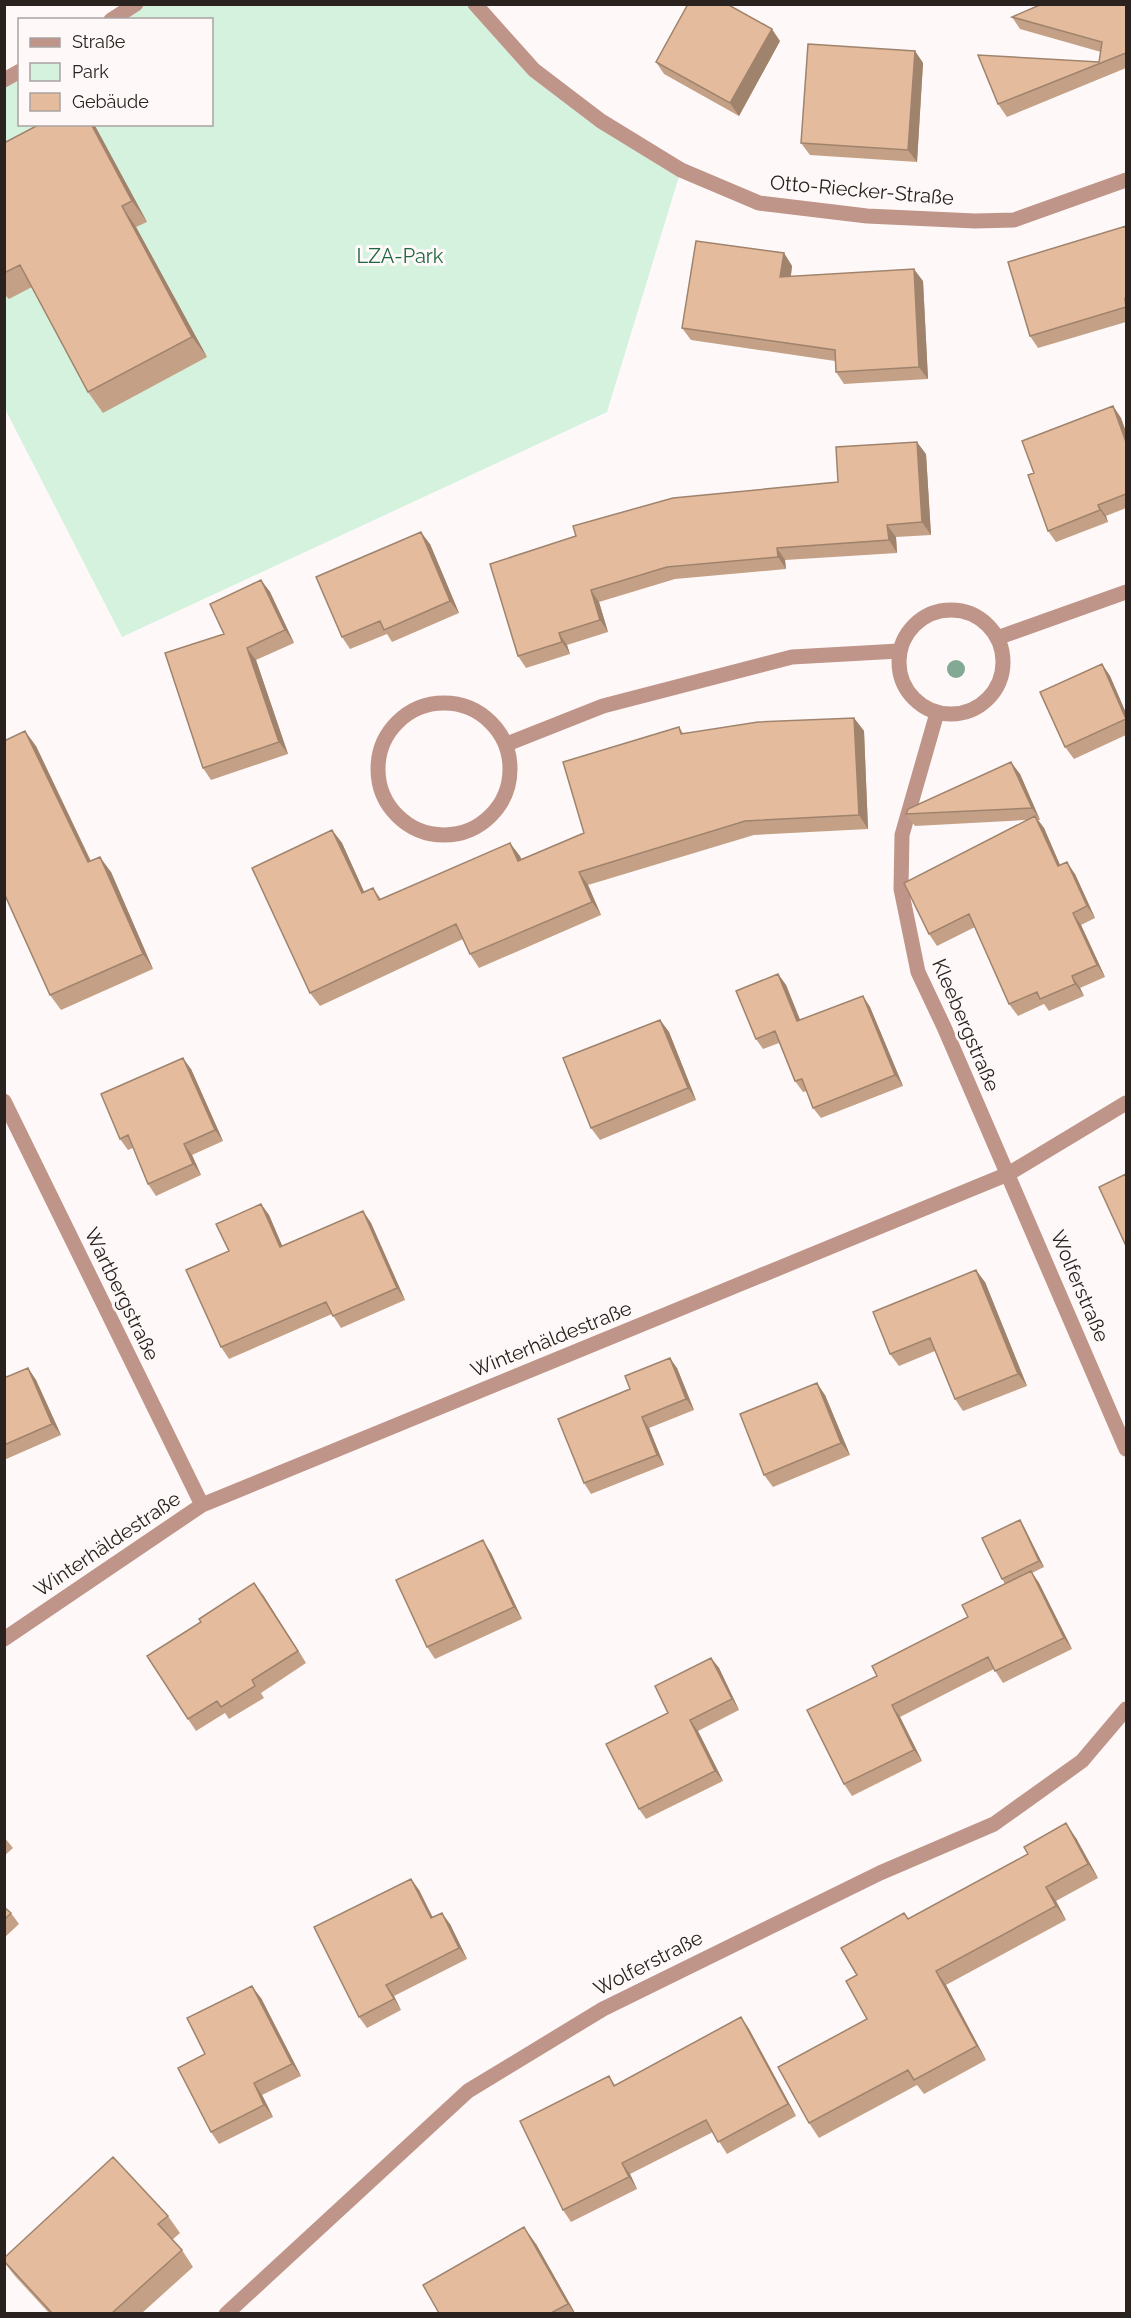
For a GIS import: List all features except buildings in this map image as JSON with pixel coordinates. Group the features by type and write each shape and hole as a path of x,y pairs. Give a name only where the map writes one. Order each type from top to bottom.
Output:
{"street":[{"path":"114,18 136,4"},
{"name":"Otto-Riecker-Straße","path":"474,4 534,70 601,121 681,170 759,203 867,216 975,221 1014,220 1126,180"},
{"path":"4,80 18,72"},
{"path":"997,638 1126,592"},
{"path":"947,610 964,612 977,617 997,638 1002,654 1002,672 996,688 986,701 971,710 954,714 937,712 922,706 911,696 902,682 898,667 899,651 906,635 916,622 931,614 947,610"},
{"path":"507,744 603,706 792,657 899,651"},
{"path":"439,702 460,704 480,712 496,726 507,744 511,767 508,789 498,809 481,825 460,834 437,836 415,830 397,816 384,798 378,775 379,755 387,734 400,718 418,707 439,702"},
{"name":"Kleebergstraße","path":"937,712 902,835 901,889 918,972 1008,1174"},
{"name":"Wartbergstraße","path":"4,1101 202,1505"},
{"name":"Winterhäldestraße","path":"4,1639 202,1505 1008,1174 1126,1103"},
{"name":"Wolferstraße","path":"1008,1174 1126,1449"},
{"name":"Wolferstraße","path":"226,2313 468,2091 614,2004 880,1873 994,1824 1082,1761 1126,1709"}],"green space":[{"name":"LZA-Park","path":"138,4 474,5 534,70 681,170 607,412 122,637 5,409 4,80 18,72 18,126 213,126 213,18 113,18"}]}
